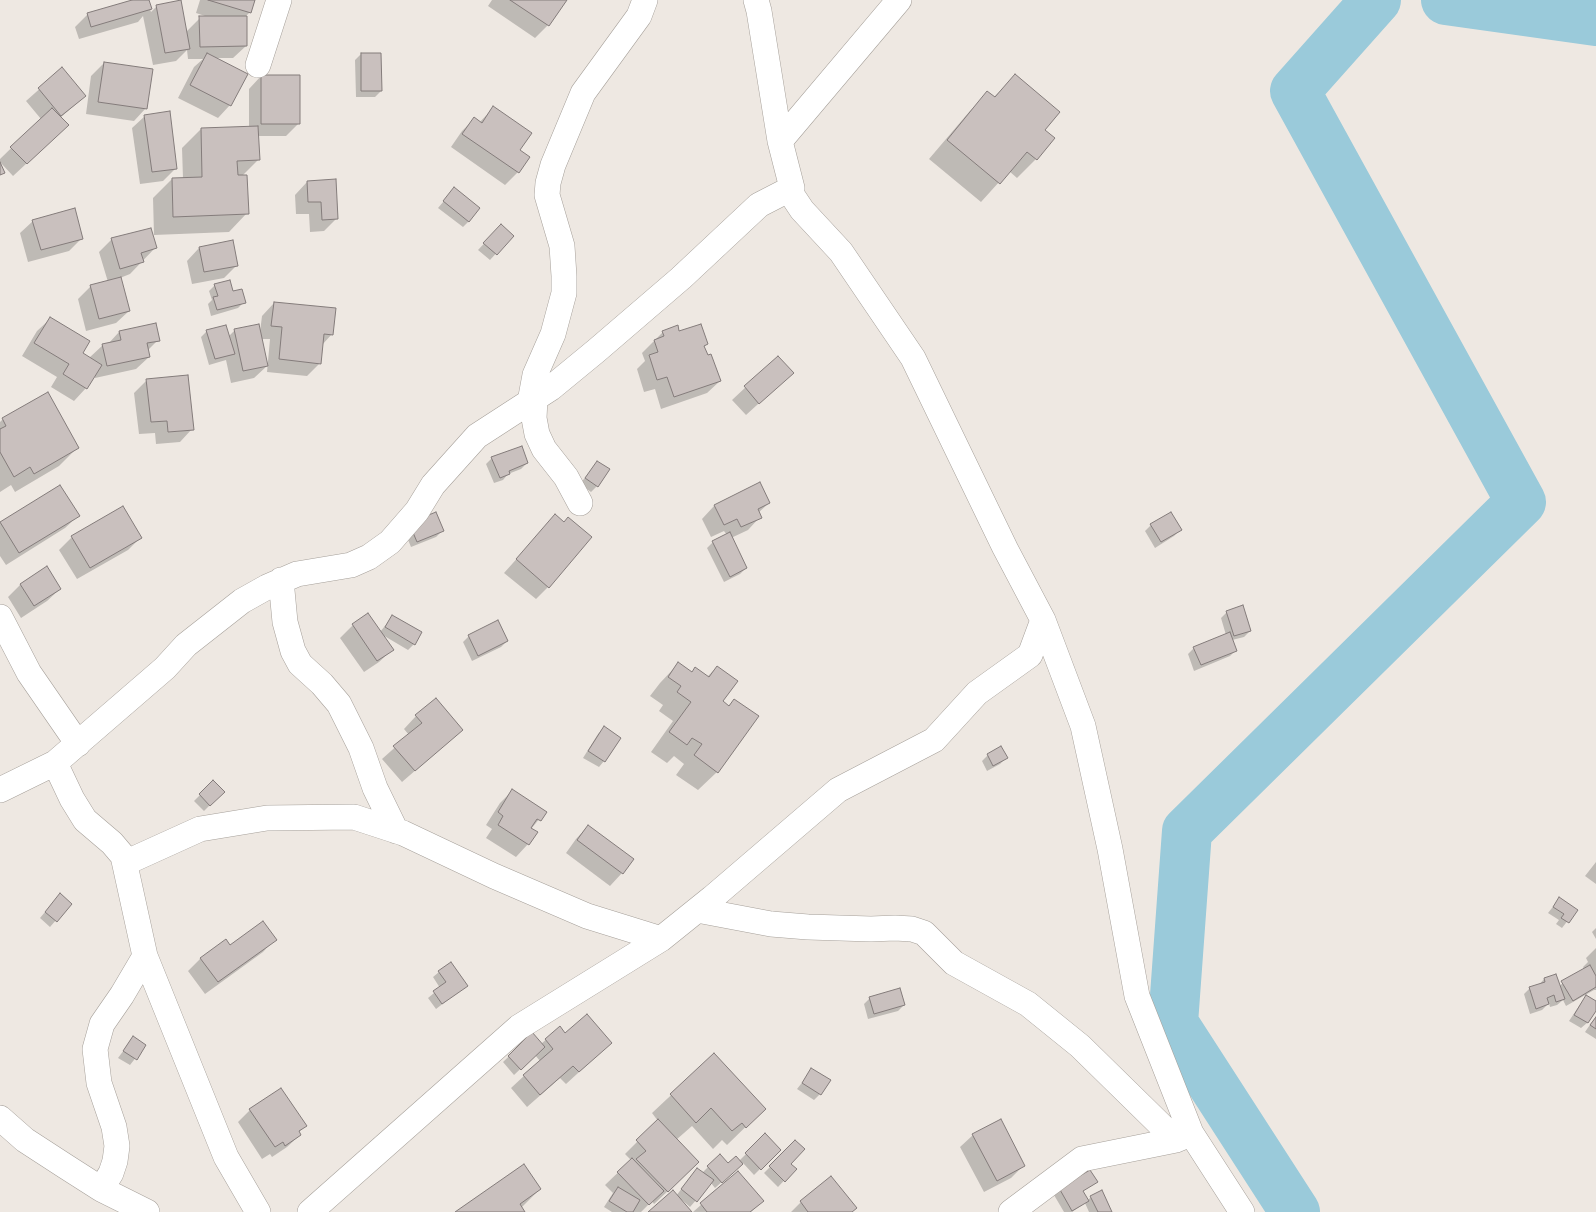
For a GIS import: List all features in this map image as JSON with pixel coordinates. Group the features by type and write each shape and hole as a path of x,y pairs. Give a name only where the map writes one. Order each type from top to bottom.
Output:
{"street":[{"path":"258,65 278,0"},
{"path":"580,503 566,477 544,449 537,434 534,418 535,375 553,334 564,293 562,246 547,194 548,183 553,165 584,93 639,16 646,0"},
{"path":"756,0 780,141 792,188 790,192 802,210 841,252 913,358 1005,548 1043,620 1083,726 1110,849 1137,996 1183,1137"},
{"path":"780,141 899,0"},
{"path":"0,790 54,763 165,668 186,645 242,601 296,574 351,565 369,557 390,542 417,511 433,485 477,436 551,388 681,278 759,205 792,188"},
{"path":"281,580 285,622 293,651 300,664 328,690 339,704 361,748 375,788 396,831"},
{"path":"0,617 29,673 78,744"},
{"path":"310,1212 519,1027 661,939 698,910 838,790 934,740 977,693 1030,655 1043,620"},
{"path":"54,763 84,820 112,843 123,856 145,956 226,1157 258,1212"},
{"path":"125,863 200,829 267,818 354,817 396,831 587,916 661,939"},
{"path":"698,910 772,924 808,927 912,929 924,934 954,963 1028,1004 1080,1046 1183,1137 1242,1212"},
{"path":"101,1189 111,1173 117,1146 114,1127 99,1083 95,1049 102,1024 145,956"},
{"path":"0,1118 25,1140 101,1189 147,1212"},
{"path":"1011,1212 1082,1159 1183,1137"}],"building":[{"path":"132,0 149,0 152,9 91,27 87,13"},
{"path":"181,0 190,49 165,53 156,5"},
{"path":"208,0 255,0 251,13"},
{"path":"510,0 567,0 549,26"},
{"path":"199,16 247,16 247,46 200,47"},
{"path":"207,53 248,74 231,106 190,85"},
{"path":"361,53 381,53 382,91 361,91"},
{"path":"104,62 153,69 147,109 98,102"},
{"path":"62,67 86,96 61,116 38,88"},
{"path":"1015,74 1060,112 1045,130 1055,138 1037,160 1027,152 1000,184 947,140 987,91 995,97"},
{"path":"261,75 300,75 300,124 261,124"},
{"path":"493,106 532,133 520,150 530,157 519,173 462,134 474,117 482,123"},
{"path":"52,108 69,125 27,164 10,147"},
{"path":"170,111 177,169 152,172 144,115"},
{"path":"258,126 260,160 237,161 238,175 247,175 249,214 173,217 172,178 202,177 201,128"},
{"path":"0,162 5,173 0,175"},
{"path":"336,179 338,219 322,220 321,202 308,202 307,181"},
{"path":"454,187 480,208 469,222 443,201"},
{"path":"75,208 83,239 41,250 32,220"},
{"path":"501,224 514,236 497,255 483,243"},
{"path":"151,228 157,248 141,253 144,262 120,269 111,238"},
{"path":"233,240 238,266 204,272 199,247"},
{"path":"121,277 130,311 99,319 90,285"},
{"path":"230,280 233,291 242,289 246,303 217,310 213,297 218,296 214,284"},
{"path":"274,302 336,308 333,335 324,334 321,364 279,359 282,327 271,326"},
{"path":"50,317 90,341 83,353 102,365 87,389 63,374 69,364 34,343"},
{"path":"156,323 160,341 147,343 150,357 107,366 102,344 121,340 119,331"},
{"path":"259,324 268,366 243,371 234,329"},
{"path":"701,324 708,344 704,346 708,355 711,354 721,381 674,397 667,377 657,380 649,355 658,352 654,340 664,336 662,331 678,325 679,331"},
{"path":"226,325 235,354 215,359 206,330"},
{"path":"778,356 794,373 759,404 744,386"},
{"path":"188,375 194,430 168,432 167,421 151,422 146,379"},
{"path":"48,392 79,448 34,474 30,467 14,477 0,452 0,429 6,426 2,418"},
{"path":"522,446 528,463 509,471 510,474 500,478 491,457"},
{"path":"597,461 610,469 598,487 585,478"},
{"path":"760,482 770,503 758,509 762,518 741,527 737,519 724,525 714,505"},
{"path":"60,485 80,516 19,553 0,522"},
{"path":"123,506 142,538 90,568 71,536"},
{"path":"436,512 444,531 417,542 409,523"},
{"path":"1171,512 1182,530 1161,542 1150,524"},
{"path":"555,514 564,522 568,517 592,537 549,588 516,559"},
{"path":"730,532 747,568 730,577 712,541"},
{"path":"47,566 61,589 34,606 20,584"},
{"path":"1243,605 1251,631 1234,636 1226,611"},
{"path":"368,613 394,650 377,661 352,624"},
{"path":"392,615 422,632 415,645 385,627"},
{"path":"498,620 508,641 478,656 468,635"},
{"path":"1230,632 1237,651 1201,665 1193,647"},
{"path":"678,662 692,672 695,667 709,677 717,666 738,681 723,701 729,706 734,699 759,716 718,773 694,755 702,744 692,738 687,745 669,732 691,702 677,692 681,686 668,677"},
{"path":"436,698 463,730 415,771 393,746 422,723 415,715"},
{"path":"604,726 621,738 605,762 588,751"},
{"path":"1001,746 1008,758 993,766 987,754"},
{"path":"213,780 225,792 210,806 199,794"},
{"path":"512,789 547,812 541,821 537,819 531,828 538,832 529,845 498,825 503,816 498,812"},
{"path":"588,825 634,859 623,874 577,840"},
{"path":"60,893 72,904 57,922 45,912"},
{"path":"1559,897 1578,910 1569,923 1561,918 1564,914 1553,907"},
{"path":"263,921 277,940 218,982 200,958 226,939 230,945"},
{"path":"451,962 468,986 442,1004 433,991 446,982 438,971"},
{"path":"1590,965 1596,976 1596,987 1573,1001 1561,981"},
{"path":"1556,974 1565,999 1556,1002 1554,995 1547,998 1549,1004 1536,1009 1529,987 1545,982 1544,978"},
{"path":"900,988 905,1005 874,1014 869,997"},
{"path":"1586,995 1596,1001 1596,1011 1588,1023 1574,1015"},
{"path":"587,1014 612,1043 579,1072 573,1066 540,1095 523,1075 553,1049 545,1039 560,1026 565,1033"},
{"path":"1596,1017 1596,1029 1590,1025"},
{"path":"532,1032 545,1047 521,1070 508,1056"},
{"path":"133,1036 146,1045 137,1060 123,1051"},
{"path":"714,1053 766,1109 746,1128 742,1123 732,1131 711,1108 696,1123 670,1094"},
{"path":"811,1068 831,1080 821,1095 802,1083"},
{"path":"281,1088 307,1126 299,1131 301,1135 285,1146 283,1142 275,1147 249,1109"},
{"path":"658,1119 699,1162 668,1192 636,1159 646,1151 636,1140"},
{"path":"1001,1119 1025,1166 997,1181 972,1134"},
{"path":"765,1133 781,1150 761,1170 745,1153"},
{"path":"795,1140 805,1149 791,1164 797,1169 785,1182 769,1166"},
{"path":"720,1154 728,1163 736,1156 743,1164 722,1183 707,1166"},
{"path":"632,1158 664,1191 649,1205 617,1172"},
{"path":"524,1164 541,1189 520,1204 525,1212 455,1212"},
{"path":"697,1168 714,1180 697,1202 681,1189"},
{"path":"1090,1170 1098,1182 1083,1191 1089,1201 1072,1211 1059,1188"},
{"path":"738,1171 764,1201 750,1212 707,1212 700,1203"},
{"path":"831,1176 857,1208 852,1212 808,1212 800,1201"},
{"path":"618,1187 640,1200 633,1212 627,1212 609,1201"},
{"path":"673,1190 692,1212 648,1212"},
{"path":"1102,1190 1112,1212 1098,1212 1090,1196"}],"waterway":[{"path":"1295,1212 1173,1023 1187,831 1521,502 1295,91 1376,0"},
{"path":"1446,0 1596,21"}]}
